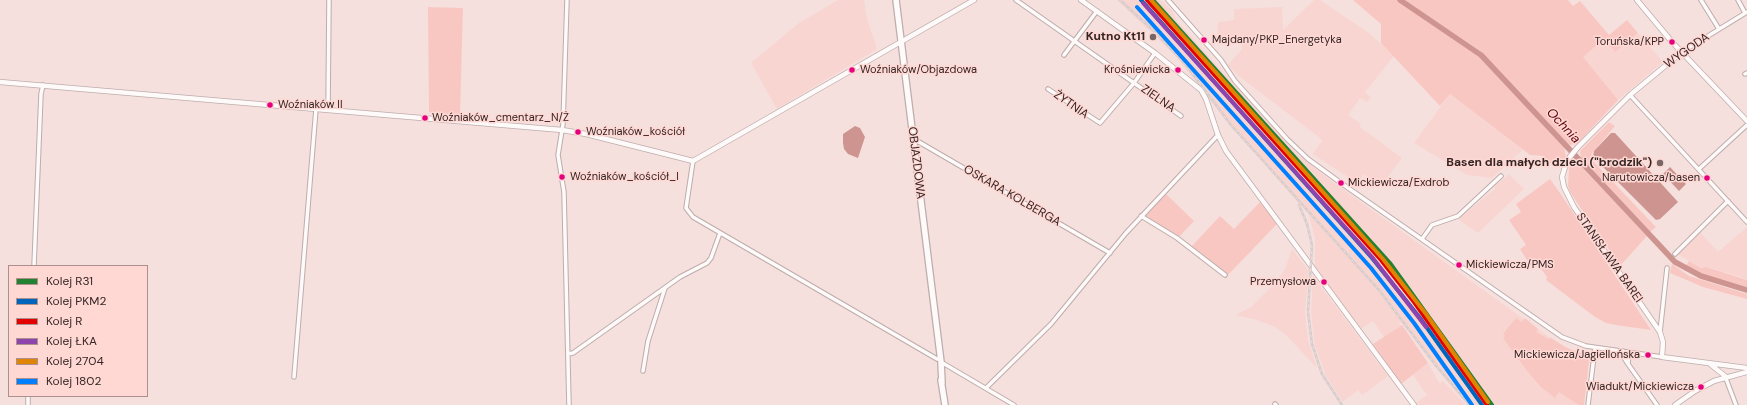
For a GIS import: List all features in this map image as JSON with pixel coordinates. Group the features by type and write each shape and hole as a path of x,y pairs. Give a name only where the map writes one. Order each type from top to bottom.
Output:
{"main road":[{"name":"OBJAZDOWA","path":"896,0 945,405"}],"street":[{"path":"328,110 329,0"},
{"path":"567,0 562,130 558,155 564,192 569,405"},
{"path":"0,82 562,130 586,134 693,161 974,0"},
{"name":"ZIELNA","path":"1016,0 1181,116"},
{"path":"1081,0 1182,73 1203,93 1218,135 1226,151 1414,405"},
{"path":"1168,0 1221,60 1228,72 1264,114 1299,151 1562,337 1582,345 1595,348 1747,368"},
{"path":"1637,0 1682,52 1747,121"},
{"path":"1701,0 1719,30"},
{"path":"1738,0 1746,12"},
{"path":"1064,55 1097,11"},
{"name":"WYGODA","path":"1630,96 1682,52 1746,12"},
{"name":"ŻYTNIA","path":"1048,89 1097,123 1100,123 1134,83 1155,53"},
{"path":"34,265 41,94 43,86"},
{"path":"1630,96 1747,222"},
{"name":"STANISŁAWA BAREI","path":"1630,96 1578,147 1569,158 1562,177 1567,196 1660,332 1663,342 1662,357"},
{"path":"294,377 316,109"},
{"path":"1699,169 1747,125"},
{"path":"986,388 1051,324 1141,216 1218,135"},
{"name":"OSKARA KOLBERGA","path":"913,141 928,148 1110,253"},
{"path":"693,161 686,208 693,217 1014,405"},
{"path":"1422,239 1432,225 1458,216 1501,176"},
{"path":"1675,254 1728,201"},
{"path":"1141,216 1177,238 1225,275"},
{"path":"568,354 574,353 680,277 707,263 711,258 720,233"},
{"path":"1660,332 1667,268"},
{"path":"643,371 648,341 665,287"},
{"path":"1588,405 1595,348"},
{"path":"1623,351 1623,356 1628,364 1657,405"},
{"path":"1628,364 1629,352"},
{"path":"1706,363 1716,368 1725,376"},
{"path":"1721,364 1725,369 1725,376 1736,405"},
{"path":"1714,381 1716,368"},
{"path":"1675,405 1691,393 1714,381 1725,376 1747,372"}],"shaded area":[{"path":"838,0 864,0 867,19 877,49 777,109 751,63 799,23"},
{"path":"1117,0 1160,0 1171,9 1177,21 1298,155 1337,185 1549,337 1567,348 1584,354 1589,360 1584,405 1468,405 1455,391 1401,322 1399,323 1401,326 1384,337 1373,321 1361,329 1315,266 1315,238 1309,215 1226,120 1174,54"},
{"path":"1314,0 1320,0 1369,33 1394,56 1365,92 1371,97 1367,102 1360,98 1348,115 1361,124 1360,127 1402,158 1381,186 1364,174 1357,183 1313,154 1322,141 1320,138 1240,77 1228,65 1242,49 1242,42 1217,40 1218,22 1234,20 1234,9 1282,7 1283,30"},
{"path":"1353,0 1397,0 1479,55 1564,148 1566,157 1561,165 1558,167 1553,166 1543,156 1530,155 1450,94 1440,106 1381,43 1381,24"},
{"path":"1404,0 1568,0 1573,6 1580,1 1609,35 1627,20 1638,33 1615,52 1604,39 1583,57 1618,100 1577,144 1568,145 1479,50"},
{"path":"428,7 463,8 460,115 429,112"},
{"path":"1638,33 1663,62 1618,100 1582,57 1604,39 1615,52"},
{"path":"1450,94 1523,150 1492,178 1467,175 1414,143"},
{"path":"1609,122 1615,126 1593,152 1590,158 1656,227 1649,233 1581,158 1580,151"},
{"path":"855,126 860,128 865,137 858,158 848,154 844,149 843,143 843,134"},
{"path":"1611,133 1615,133 1678,202 1660,219 1656,220 1593,157 1594,151"},
{"path":"1577,162 1647,236 1620,266 1570,192 1568,186 1569,168 1571,163"},
{"path":"1670,167 1686,184 1679,191 1663,174"},
{"path":"1509,174 1524,189 1478,233 1459,220 1495,189 1494,187"},
{"path":"1550,179 1651,330 1606,323 1595,317 1546,280 1547,277 1536,262 1530,265 1520,249 1526,245 1509,220 1521,212 1516,204"},
{"path":"1166,194 1194,221 1178,238 1144,217"},
{"path":"1261,201 1277,224 1227,276 1191,247 1220,216 1234,229"},
{"path":"1747,227 1747,279 1707,267 1699,267 1676,253 1699,231 1718,252"},
{"path":"1292,249 1309,271 1305,312 1308,340 1317,368 1287,336 1275,327 1257,320 1236,315 1251,307 1277,281 1285,269"},
{"path":"1689,261 1701,268 1706,267 1747,280 1747,289 1692,271 1685,267"},
{"path":"1672,264 1689,276 1747,294 1747,299 1703,287 1670,273"},
{"path":"1313,276 1388,376 1362,395 1358,390 1343,402 1326,376 1315,346 1311,312"},
{"path":"1516,318 1522,322 1525,318 1538,329 1536,332 1548,339 1551,338 1567,348 1584,354 1589,360 1584,405 1579,405 1559,392 1555,398 1541,387 1528,372 1503,338 1505,336 1503,334"},
{"path":"1402,325 1428,363 1401,384 1373,344"},
{"path":"1428,363 1439,383 1443,381 1466,405 1417,405 1416,403 1427,395 1413,375"}],"waterway":[{"name":"Ochnia","path":"1400,0 1481,55 1675,262 1701,276 1747,290"}],"railway":[{"path":"1120,0 1154,31 1186,65 1231,125 1379,290 1437,367 1470,405"},
{"path":"1299,205 1307,224 1312,245 1308,312 1312,344 1322,374 1342,405"}],"rail line":[{"name":"PKM2","path":"1141,0 1372,258 1420,318 1482,405"},
{"name":"R","path":"1147,0 1381,260 1414,302 1487,405"},
{"name":"2704","path":"1151,0 1383,259 1426,314 1488,402"},
{"name":"R31","path":"1153,0 1390,263 1492,405"},
{"name":"ŁKA","path":"1143,3 1372,257 1426,327"},
{"name":"1802","path":"1137,7 1371,268 1414,323 1472,405"}],"place":[{"name":"Kutno Kt11","path":"1153,37"},
{"name":"Majdany/PKP_Energetyka","path":"1204,40"},
{"name":"Toruńska/KPP","path":"1672,42"},
{"name":"Woźniaków/Objazdowa","path":"852,70"},
{"name":"Krośniewicka","path":"1178,70"},
{"name":"Woźniaków II","path":"270,105"},
{"name":"Woźniaków_cmentarz_N/Ż","path":"425,118"},
{"name":"Woźniaków_kościół","path":"578,132"},
{"name":"Basen dla małych dzieci (\"brodzik\")","path":"1660,163"},
{"name":"Woźniaków_kościół_I","path":"562,177"},
{"name":"Narutowicza/basen","path":"1707,178"},
{"name":"Mickiewicza/Exdrob","path":"1341,183"},
{"name":"Mickiewicza/PMS","path":"1459,265"},
{"name":"Przemysłowa","path":"1324,282"},
{"name":"Mickiewicza/Jagiellońska","path":"1648,355"},
{"name":"Wiadukt/Mickiewicza","path":"1701,387"}]}
